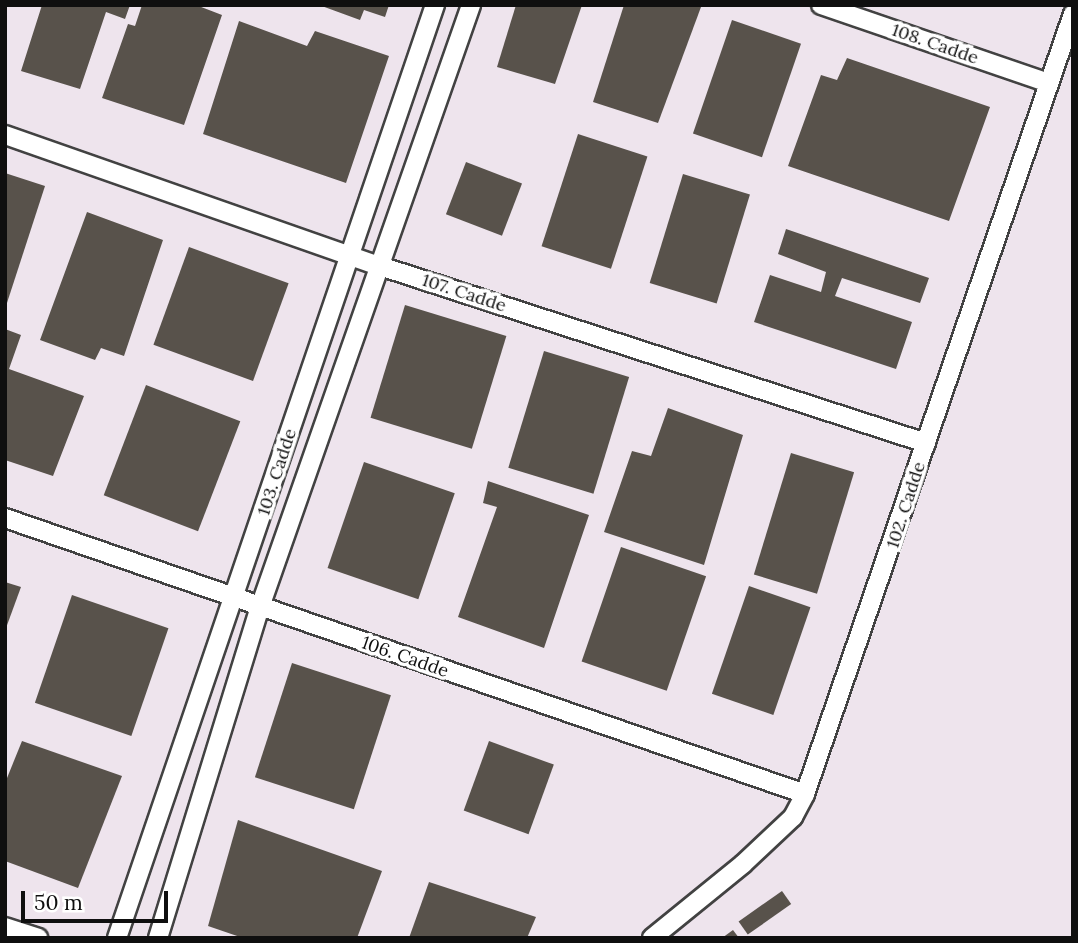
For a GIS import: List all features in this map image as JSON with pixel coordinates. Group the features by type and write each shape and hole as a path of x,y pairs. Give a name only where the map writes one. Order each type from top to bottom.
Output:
{"street":[{"name":"103. Cadde","path":"117,938 236,596 435,5"},
{"name":"103. Cadde","path":"158,938 260,607 471,5"},
{"name":"108. Cadde","path":"821,5 1049,83"},
{"name":"102. Cadde","path":"652,938 743,864 793,817 804,794 1073,14"},
{"name":"107. Cadde","path":"5,135 380,266 926,443"},
{"name":"106. Cadde","path":"5,518 804,794"},
{"path":"5,927 38,938"}],"shaded area":[{"path":"5,5 1073,5 1073,938 5,938"}],"building":[{"path":"42,5 130,5 125,19 106,12 80,89 21,71"},
{"path":"142,5 196,5 222,15 184,125 102,98 128,24 135,26"},
{"path":"319,5 389,5 385,17 364,10 360,20"},
{"path":"516,5 582,5 555,84 497,67"},
{"path":"624,5 701,7 658,123 593,102"},
{"path":"732,20 801,44 762,157 693,133"},
{"path":"239,21 307,46 315,31 389,56 346,183 203,134"},
{"path":"847,58 990,107 949,221 788,166 821,75 837,80"},
{"path":"578,134 647,157 611,269 542,246"},
{"path":"466,162 522,184 502,236 446,214"},
{"path":"5,173 45,186 6,306 5,306"},
{"path":"683,174 750,194 717,303 650,283"},
{"path":"87,212 163,240 124,356 101,348 95,360 40,340"},
{"path":"786,229 929,278 920,303 842,278 835,296 912,322 896,369 754,322 770,275 821,292 826,272 778,254"},
{"path":"189,247 289,283 253,381 153,345"},
{"path":"405,305 506,336 472,449 371,418"},
{"path":"5,329 21,335 9,369 84,396 53,476 5,460"},
{"path":"544,351 629,377 593,494 508,468"},
{"path":"146,385 240,421 198,531 104,495"},
{"path":"668,408 743,435 704,565 604,532 632,451 651,456"},
{"path":"791,453 854,472 817,594 754,574"},
{"path":"364,462 455,493 418,599 328,568"},
{"path":"488,481 589,515 544,648 458,617 497,507 483,503"},
{"path":"621,547 706,576 667,691 582,661"},
{"path":"5,582 21,587 6,628 5,628"},
{"path":"749,586 810,607 773,715 712,694"},
{"path":"72,595 168,628 131,736 35,703"},
{"path":"292,663 391,695 354,809 255,777"},
{"path":"22,741 122,776 78,888 5,861 5,783"},
{"path":"489,741 554,765 529,834 464,811"},
{"path":"238,820 382,871 357,938 243,938 208,926"},
{"path":"429,882 536,917 527,938 409,938"},
{"path":"782,891 791,904 748,935 739,921"},
{"path":"733,930 739,938 722,938"}]}
